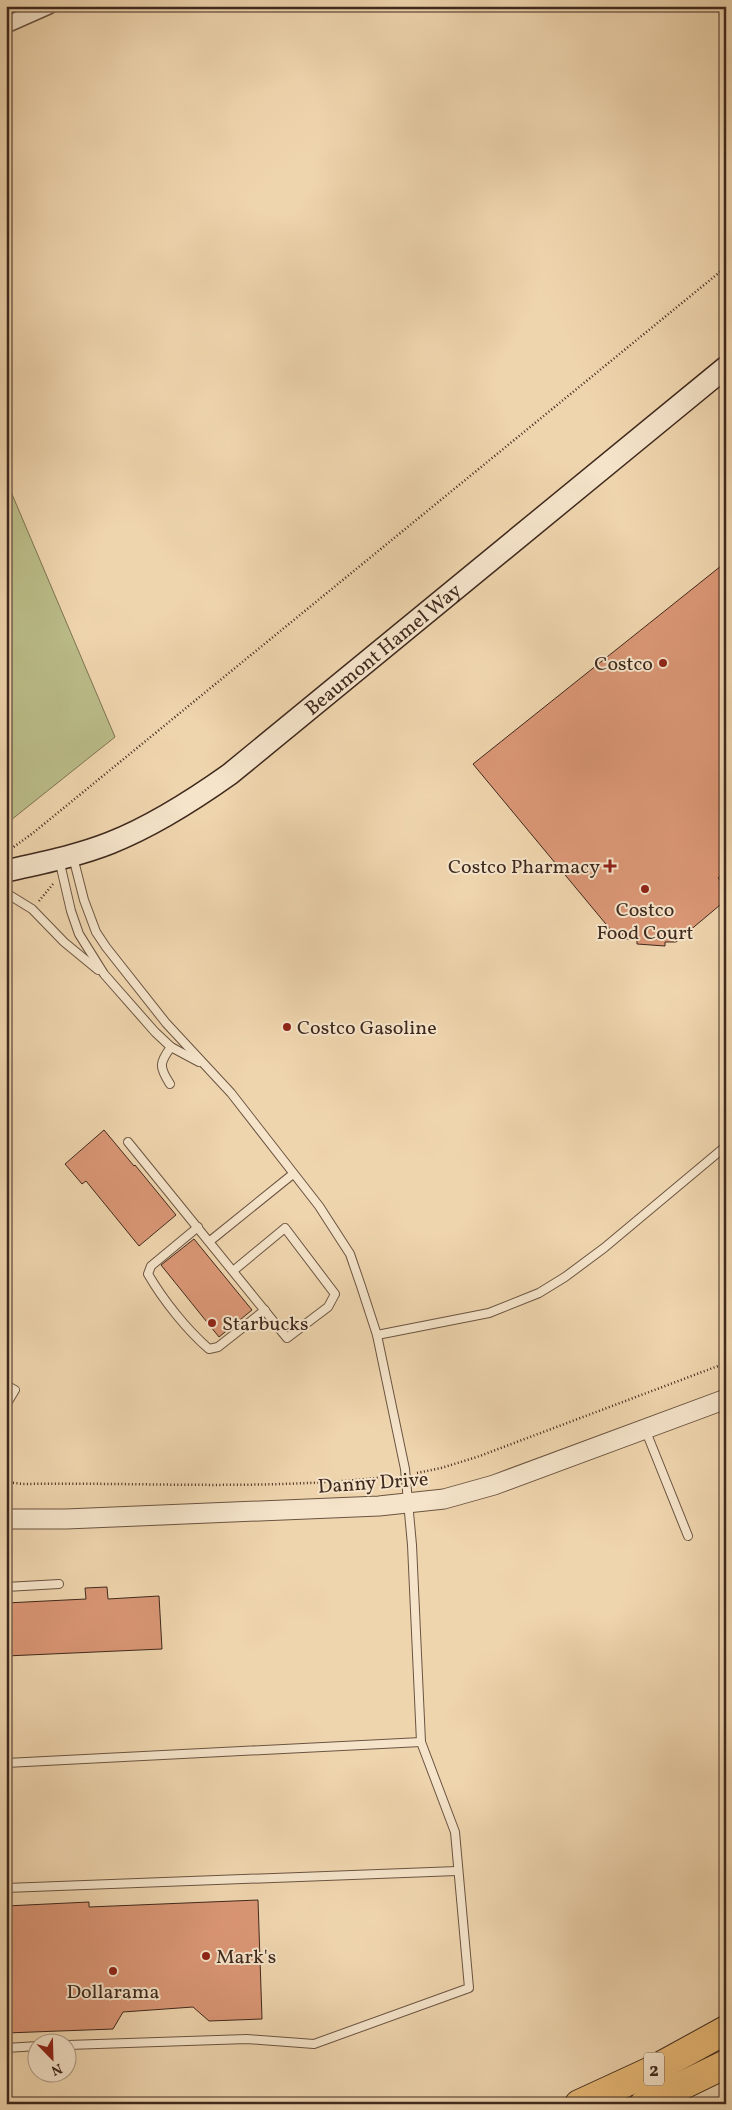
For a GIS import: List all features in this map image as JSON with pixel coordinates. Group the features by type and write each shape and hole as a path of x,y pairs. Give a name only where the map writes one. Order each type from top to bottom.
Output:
{"highway":[{"name":"2","path":"579,2104 655,2069 726,2030"},
{"name":"2","path":"644,2104 726,2064"}],"main road":[{"name":"Beaumont Hamel Way","path":"6,871 66,857 109,844 132,834 194,800 230,774 726,367"}],"street":[{"path":"6,26 49,6"},
{"name":"Danny Drive","path":"6,1519 58,1519 408,1504 444,1499 494,1486 726,1398"}],"lane":[{"path":"66,857 71,911 79,934 104,974 155,1032 171,1047 205,1066"},
{"path":"66,857 96,932 106,947 166,1023 230,1093 334,1226 350,1254 377,1335 405,1469 421,1742 455,1832 469,1988 314,2044 247,2039 78,2045"},
{"path":"6,893 32,910 64,942 104,974"},
{"path":"170,1084 161,1066 162,1060 171,1047"},
{"path":"128,1142 287,1338 328,1307 335,1294 285,1228 233,1271"},
{"path":"377,1335 490,1314 538,1293 572,1272 604,1248 726,1146"},
{"path":"210,1241 293,1174"},
{"path":"198,1227 151,1266 148,1274 156,1288 209,1349 218,1346 265,1310"},
{"path":"6,1385 15,1390 6,1405"},
{"path":"645,1429 688,1536"},
{"path":"6,1587 59,1584"},
{"path":"6,1762 421,1742"},
{"path":"6,1888 457,1870"},
{"path":"6,2048 28,2047"}],"path":[{"path":"6,852 33,833 726,267"},
{"path":"38,902 51,885 57,883"},
{"path":"424,1472 477,1457 726,1363"},
{"path":"6,1482 193,1486 376,1478"}],"green space":[{"path":"6,480 115,737 6,824"}],"building":[{"name":"Costco","path":"726,562 726,872 718,878 726,887 726,900 676,942 665,942 665,946 637,944 637,939 626,939 620,931 615,935 473,764"},
{"path":"104,1130 176,1215 139,1246 86,1181 82,1184 65,1164"},
{"path":"194,1239 252,1310 219,1337 161,1265"},
{"path":"107,1587 108,1599 159,1596 162,1649 6,1656 6,1603 86,1599 85,1588"},
{"path":"258,1900 262,2019 209,2021 193,2007 123,2012 113,2029 6,2033 6,1906 89,1902 89,1907"}],"place":[{"name":"Costco","path":"663,663"},
{"name":"Costco Pharmacy","path":"610,866"},
{"name":"Costco Food Court","path":"645,889"},
{"name":"Costco Gasoline","path":"287,1027"},
{"name":"Starbucks","path":"212,1323"},
{"name":"Mark's","path":"206,1956"},
{"name":"Dollarama","path":"113,1971"}]}
